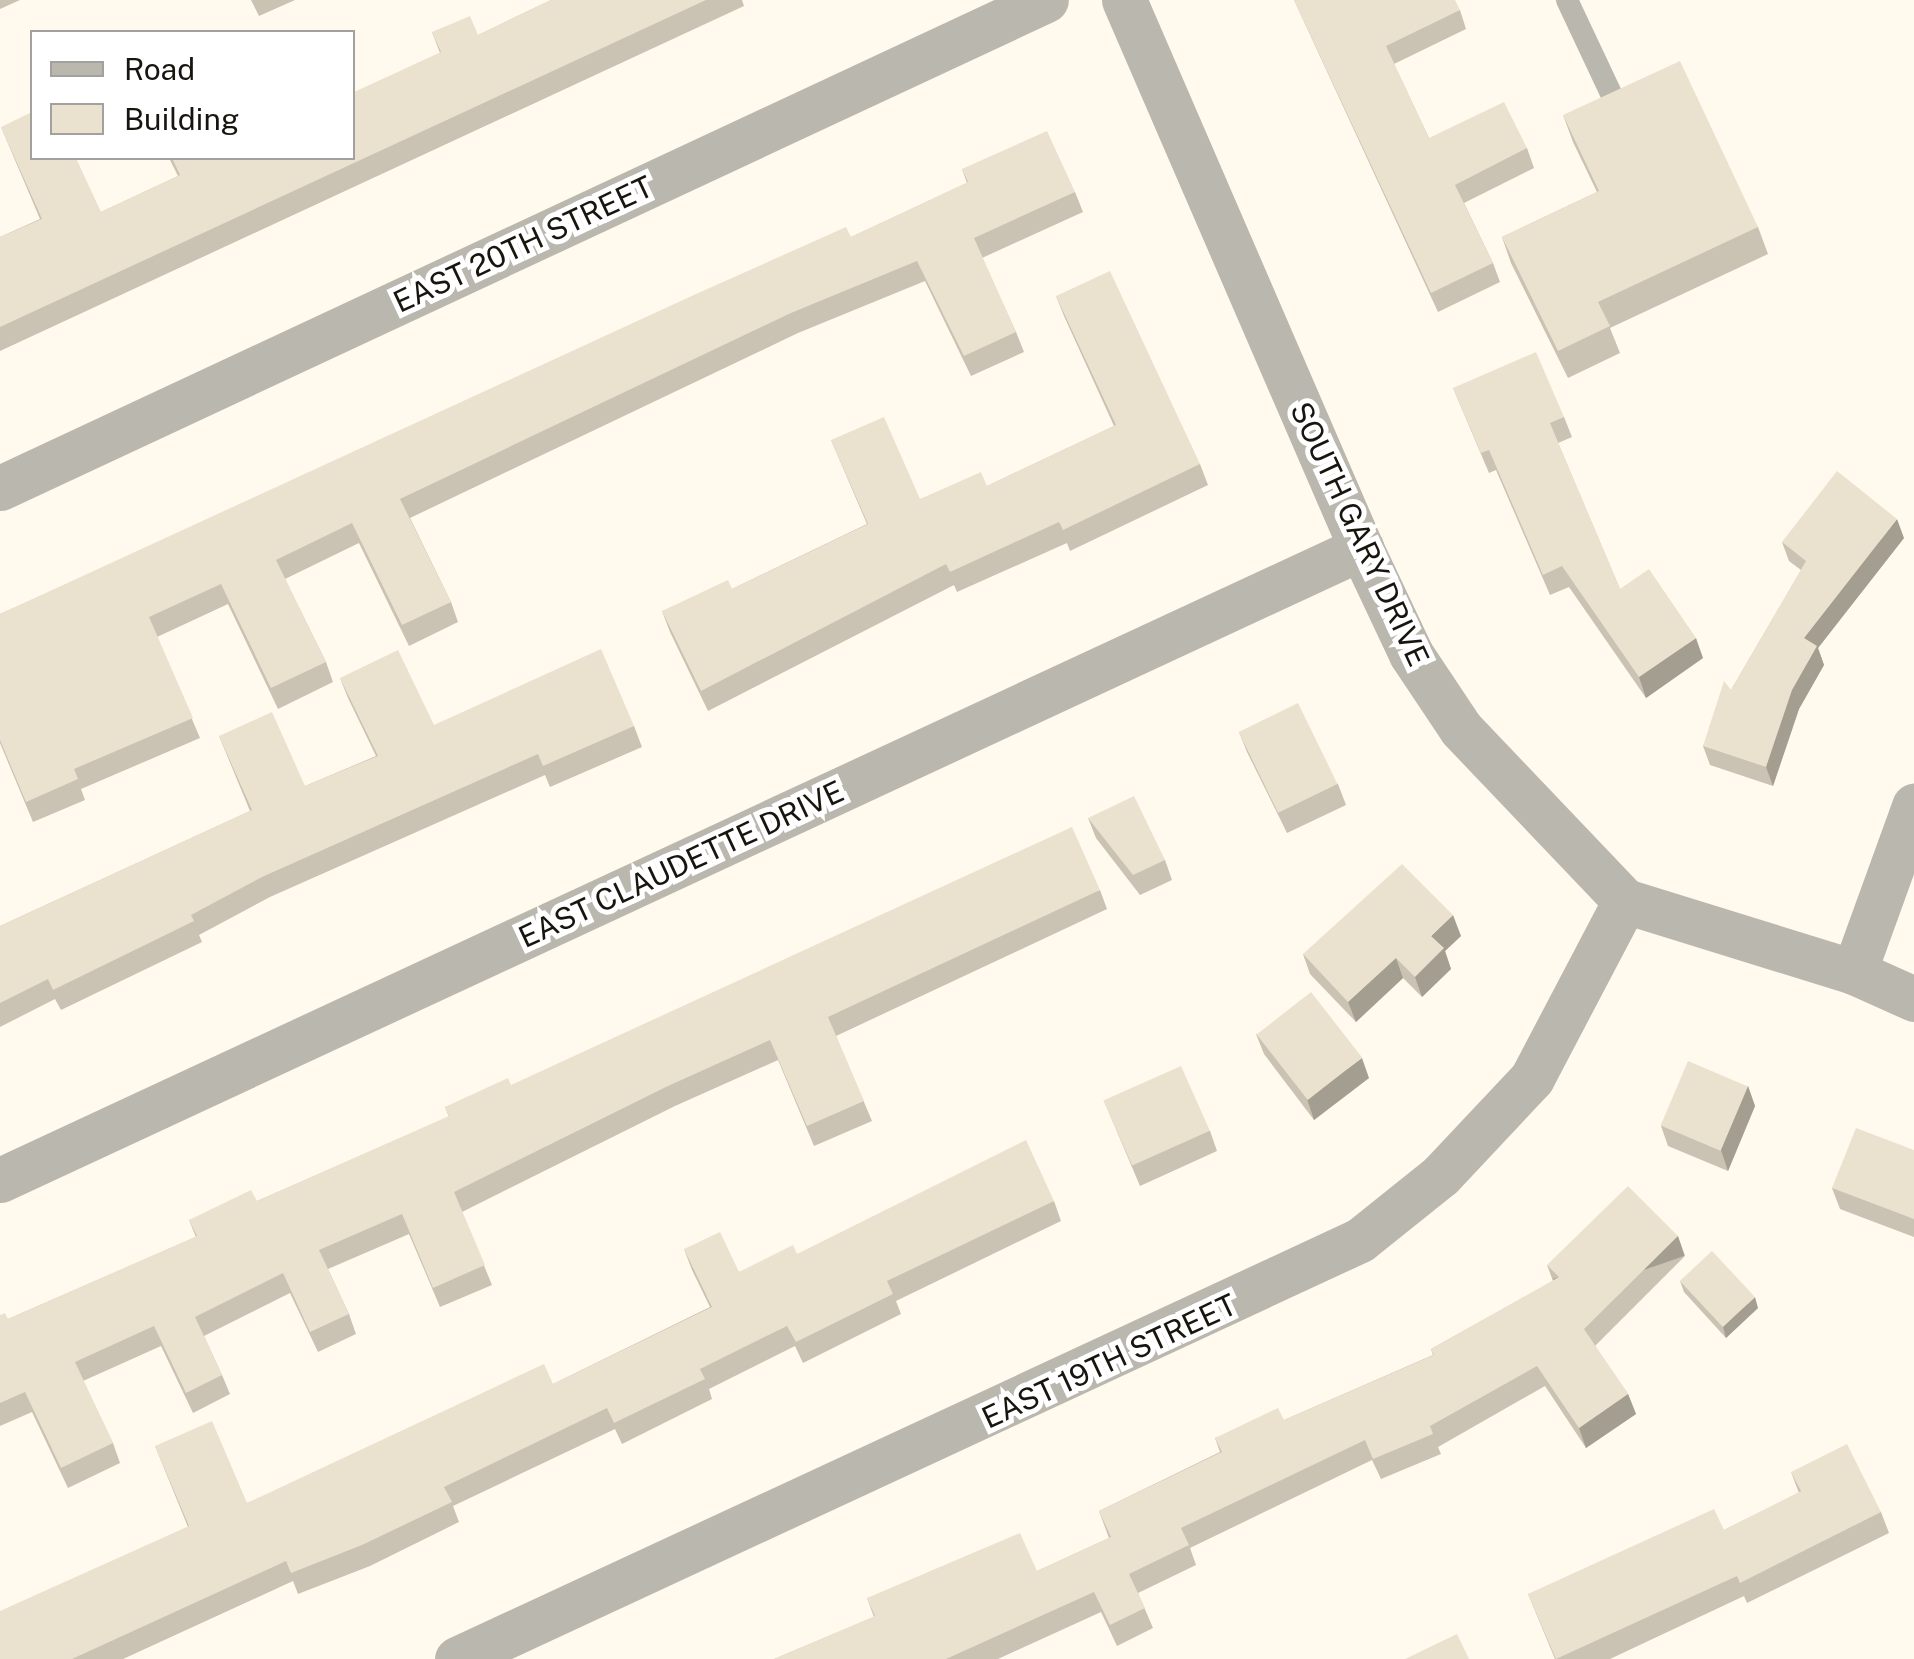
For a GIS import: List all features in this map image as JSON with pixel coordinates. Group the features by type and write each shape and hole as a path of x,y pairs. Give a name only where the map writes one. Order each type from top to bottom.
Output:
{"street":[{"name":"EAST 20TH STREET","path":"0,488 1046,0"},
{"name":"SOUTH GARY DRIVE","path":"1124,0 1361,548 1411,654 1461,730 1625,900 1854,972 1914,999"},
{"name":"EAST CLAUDETTE DRIVE","path":"0,1180 1361,548"},
{"path":"1854,972 1914,806"},
{"name":"EAST 19TH STREET","path":"457,1659 1360,1240 1441,1175 1532,1078 1625,900"}],"lane":[{"path":"1567,0 1614,100"}],"building":[{"path":"551,0 706,0 0,327 0,237 42,219 1,127 30,113 30,160 77,160 101,212 180,175 173,160 355,160 355,92 441,52 432,32 470,16 478,35"},
{"path":"1294,0 1455,0 1460,10 1386,46 1429,138 1504,102 1527,148 1455,185 1493,263 1431,293"},
{"path":"1680,61 1758,227 1598,302 1610,326 1558,351 1502,237 1599,191 1563,115"},
{"path":"1047,131 1075,192 974,238 1016,332 964,356 917,261 791,313 400,499 451,602 402,625 352,523 276,560 326,662 271,688 221,584 149,617 193,718 74,769 78,779 26,802 0,740 0,614 846,227 851,237 968,182 962,169"},
{"path":"1110,271 1200,464 1063,530 1059,522 950,572 946,564 701,691 662,611 728,580 732,589 868,524 831,440 884,417 920,499 981,472 987,486 1116,425 1056,296"},
{"path":"1536,352 1564,417 1550,423 1620,589 1649,569 1696,638 1639,677 1562,566 1543,575 1489,450 1481,453 1453,388"},
{"path":"1837,471 1897,519 1804,638 1817,646 1792,690 1766,767 1703,746 1724,681 1731,690 1806,561 1782,542"},
{"path":"601,649 634,726 543,766 538,754 262,877 191,915 194,921 53,990 48,979 0,1003 0,926 252,810 219,736 272,712 305,786 378,756 340,678 398,650 434,725"},
{"path":"1298,703 1337,784 1278,813 1239,732"},
{"path":"1134,796 1165,860 1133,875 1088,818"},
{"path":"1072,827 1100,890 828,1017 864,1101 807,1126 770,1040 454,1192 485,1265 433,1288 402,1214 319,1250 349,1314 310,1332 283,1273 195,1317 222,1375 186,1393 154,1326 75,1362 113,1443 61,1468 25,1392 0,1403 0,1315 5,1313 8,1319 197,1236 189,1220 251,1190 257,1201 449,1116 445,1107 508,1078 511,1085"},
{"path":"1402,864 1453,915 1431,936 1444,948 1415,977 1396,958 1348,1002 1303,954"},
{"path":"1311,992 1362,1057 1308,1100 1257,1034"},
{"path":"1688,1061 1748,1086 1720,1151 1661,1125"},
{"path":"1181,1066 1210,1131 1132,1165 1103,1101"},
{"path":"1856,1128 1914,1150 1914,1219 1832,1188"},
{"path":"1026,1140 1054,1201 887,1281 893,1294 796,1342 787,1326 700,1369 705,1379 614,1423 607,1408 444,1487 452,1502 362,1545 291,1573 286,1561 72,1659 0,1659 0,1611 189,1526 155,1446 212,1421 247,1503 544,1364 553,1384 712,1307 684,1249 720,1232 739,1272 793,1245 797,1254"},
{"path":"1628,1186 1678,1236 1584,1329 1628,1394 1579,1428 1537,1366 1430,1426 1433,1434 1373,1459 1365,1440 1181,1528 1189,1545 1129,1574 1145,1608 1110,1625 1094,1592 946,1659 774,1659 875,1616 867,1598 1020,1533 1037,1571 1111,1537 1099,1511 1222,1452 1215,1438 1278,1408 1284,1420 1434,1355 1431,1349 1559,1277 1547,1265"},
{"path":"1712,1251 1755,1297 1723,1327 1680,1281"},
{"path":"1847,1444 1881,1512 1740,1583 1737,1576 1556,1659 1528,1594 1714,1509 1724,1530 1801,1491 1791,1472"},
{"path":"1457,1634 1469,1659 1405,1659"}]}
